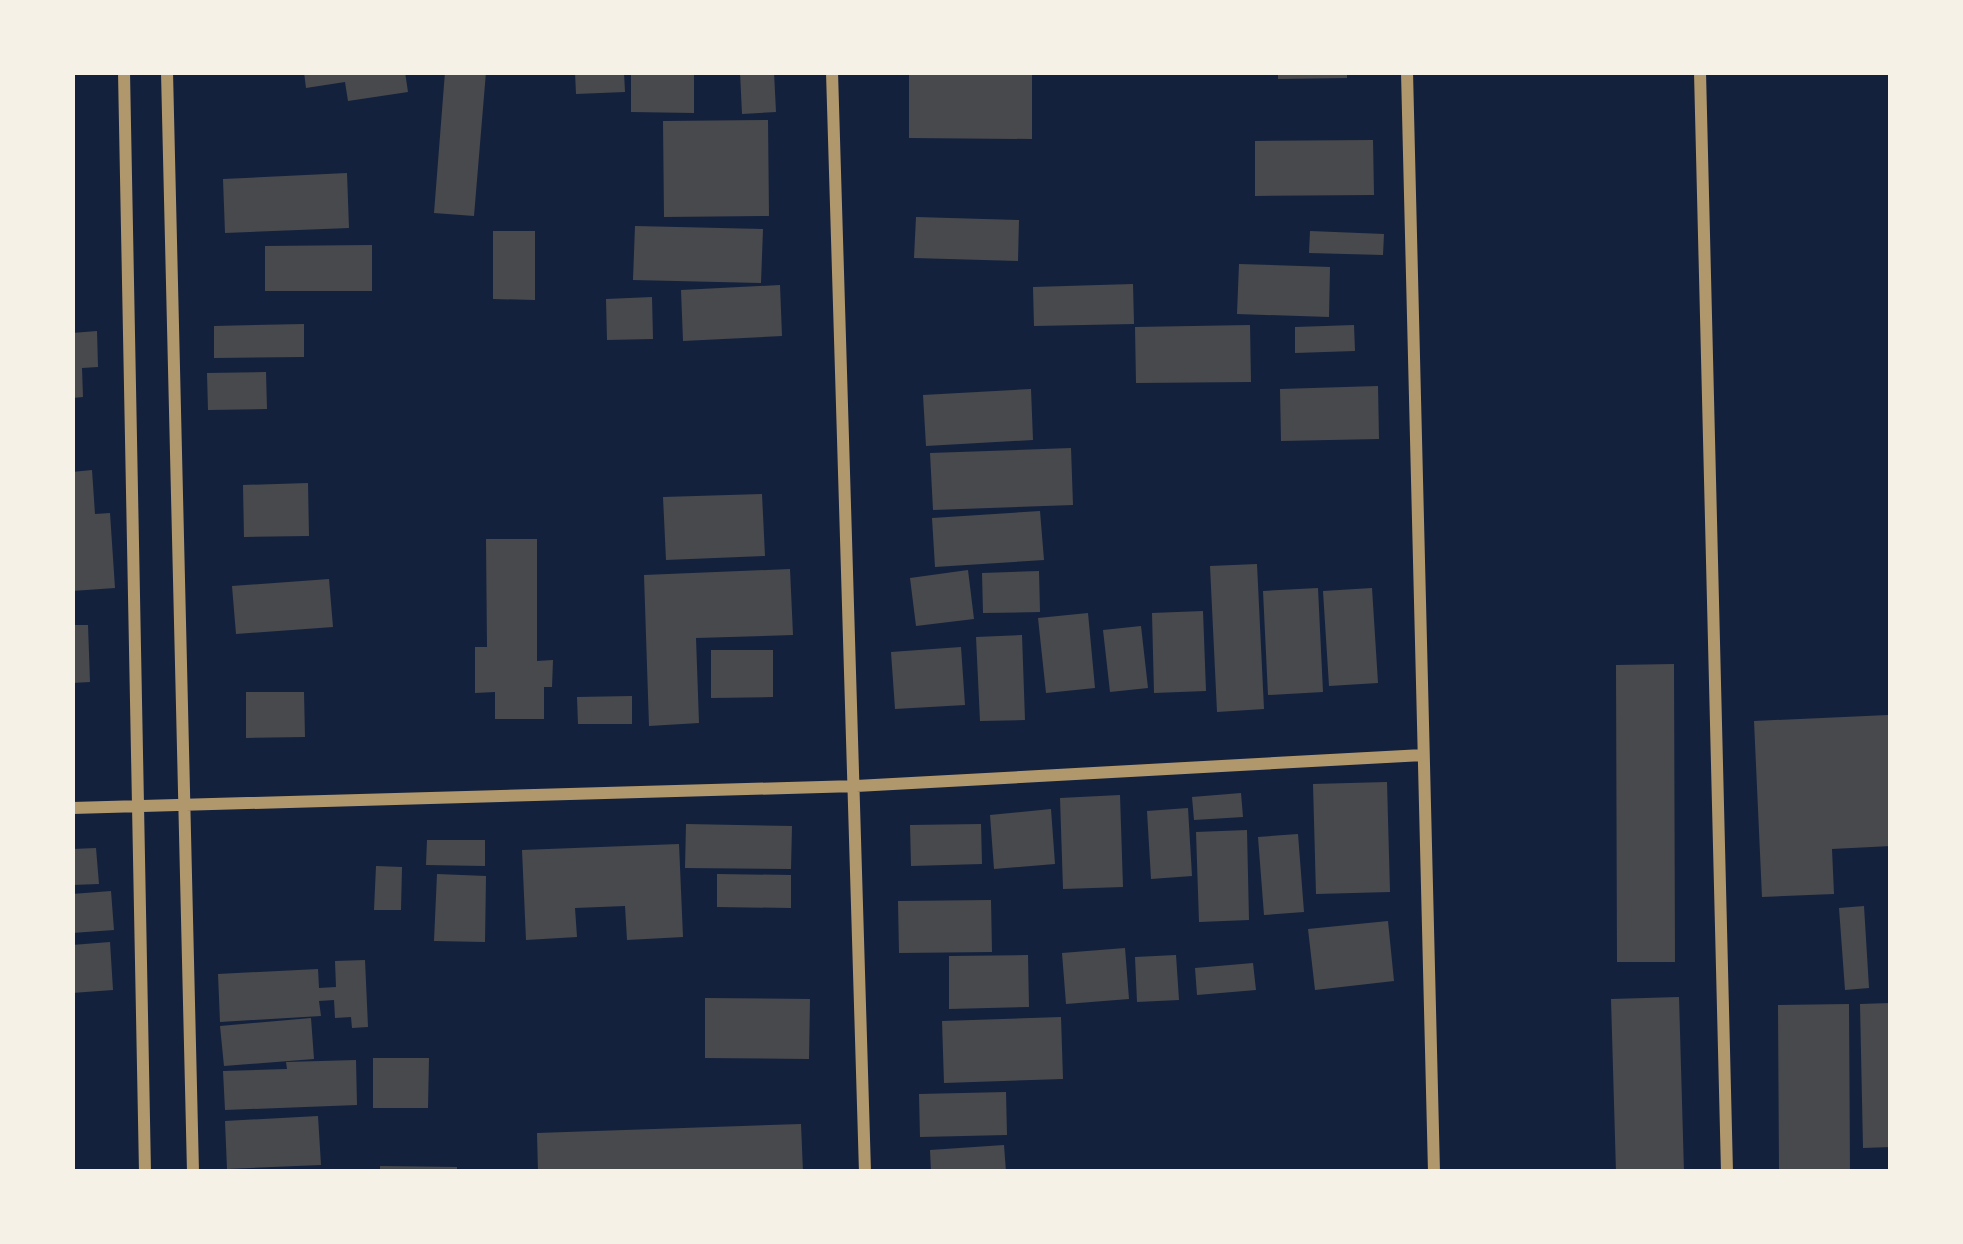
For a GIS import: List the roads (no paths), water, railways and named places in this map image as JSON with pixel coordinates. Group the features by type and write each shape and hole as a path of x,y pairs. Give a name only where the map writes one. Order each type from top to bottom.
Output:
{"street":[{"path":"124,72 145,1172"},
{"path":"167,72 193,1172"},
{"path":"832,72 865,1172"},
{"path":"1407,72 1434,1172"},
{"path":"1700,72 1727,1172"},
{"path":"72,808 856,786 1423,755"}]}
